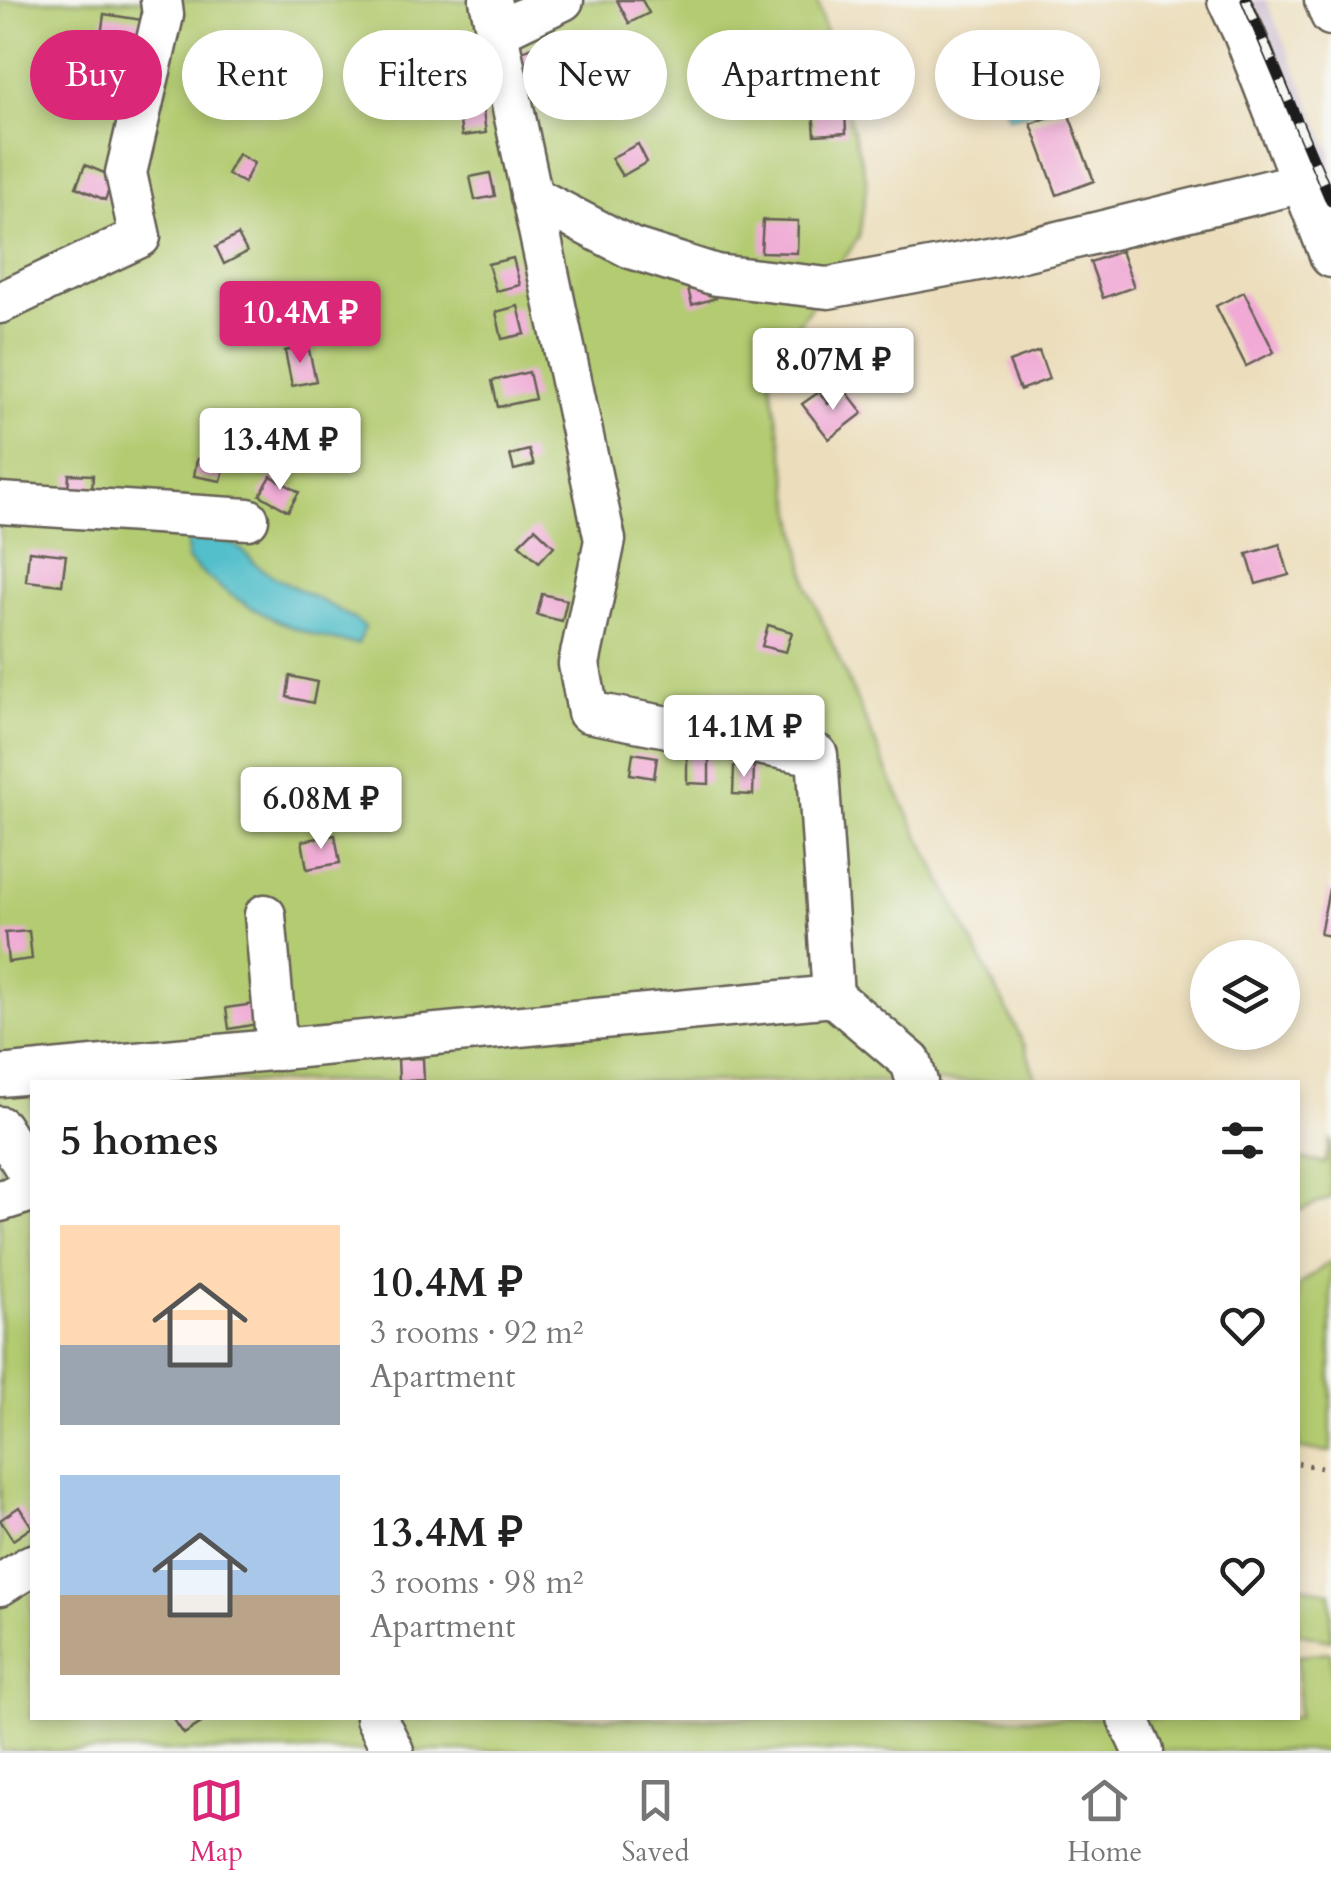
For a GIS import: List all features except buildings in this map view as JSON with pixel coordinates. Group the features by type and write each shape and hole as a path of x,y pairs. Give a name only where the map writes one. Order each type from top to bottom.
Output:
{"street":[{"path":"0,303 140,237 126,173 163,15 160,0"},
{"path":"563,0 493,16 605,540 579,664 588,712 817,755 832,996"},
{"path":"1228,0 1331,257"},
{"path":"1325,0 1331,14"},
{"path":"531,196 631,248 699,270 828,288 1010,254 1283,187"},
{"path":"0,504 248,519"},
{"path":"264,915 277,1050"},
{"path":"0,1076 832,996 911,1062 916,1080"},
{"path":"0,1127 30,1175"},
{"path":"0,1201 30,1192"},
{"path":"0,1585 30,1565"},
{"path":"377,1720 393,1751"},
{"path":"1129,1720 1142,1751"}],"path":[{"path":"1300,1464 1331,1470"}],"shaded area":[{"path":"1232,0 1266,0 1325,138 1331,153 1331,239"}],"green space":[{"path":"0,0 817,0 825,30 687,30 687,120 850,120 867,182 859,237 768,368 808,588 894,786 1025,1046 1036,1080 30,1080 30,1720 1300,1720 1300,1655 1331,1652 1331,1751 0,1751"},
{"path":"1331,1139 1331,1198 1300,1210 1300,1159 1325,1163"},
{"path":"1331,1261 1331,1452 1300,1449 1300,1284"},
{"path":"1300,1585 1331,1593 1331,1640 1300,1633"}],"water":[{"path":"188,536 234,545 263,570 353,619 365,627 358,644 289,626 224,590 187,559"}],"railway":[{"path":"1246,0 1331,201"}]}
